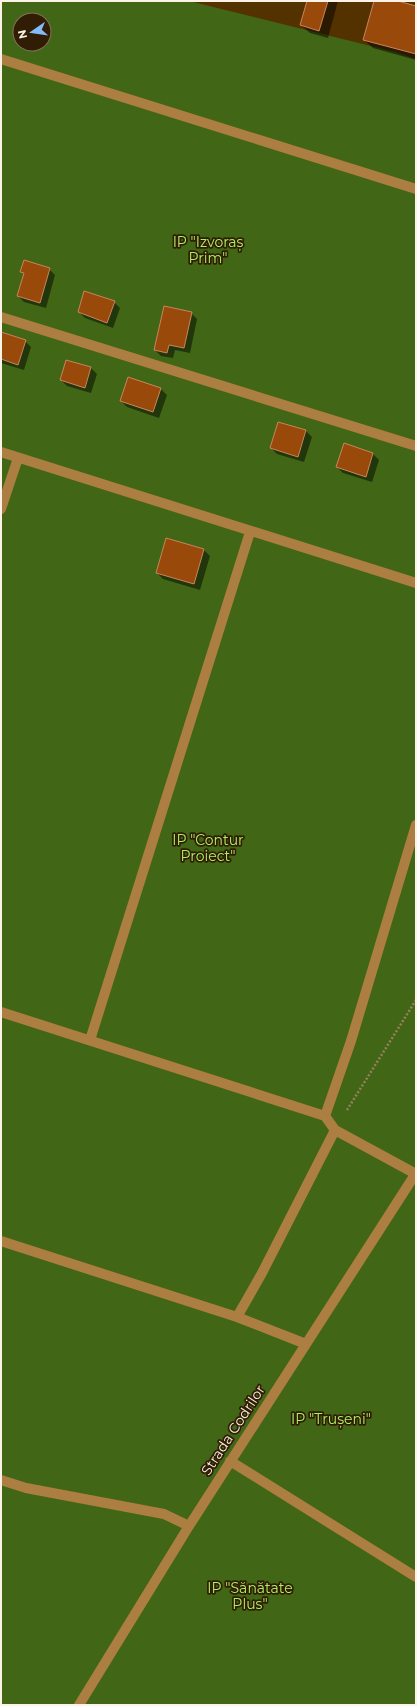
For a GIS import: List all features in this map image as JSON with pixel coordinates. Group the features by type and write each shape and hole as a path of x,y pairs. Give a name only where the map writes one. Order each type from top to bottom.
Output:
{"street":[{"path":"1,59 416,189"},
{"path":"1,317 416,446"},
{"path":"1,452 250,532 416,583"},
{"path":"1,509 18,458"},
{"path":"90,1040 250,532"},
{"path":"325,1116 351,1041 416,825"},
{"path":"1,1012 325,1116 335,1130 416,1174"},
{"path":"237,1318 262,1273 335,1130"},
{"name":"Strada Codrilor","path":"79,1705 189,1526 416,1174"},
{"path":"1,1241 237,1318 306,1344"},
{"path":"230,1462 416,1577"},
{"path":"1,1480 26,1488 164,1514 189,1526"}],"path":[{"path":"335,1130 416,1000"}],"green space":[{"path":"1,1 189,1 395,52 416,59 416,1705 1,1705"}],"building":[{"path":"307,1 328,1 319,31 300,25"},
{"path":"374,1 398,1 416,6 416,54 363,40"},
{"path":"24,260 50,268 40,303 17,296 24,273 20,272"},
{"path":"84,291 115,301 107,323 78,312"},
{"path":"164,306 192,312 184,348 169,345 167,353 154,350"},
{"path":"1,332 26,340 18,365 1,359"},
{"path":"66,360 91,367 85,388 60,380"},
{"path":"128,377 161,388 153,412 120,401"},
{"path":"278,422 306,430 298,457 270,448"},
{"path":"344,443 373,453 366,477 336,467"},
{"path":"166,538 204,549 194,584 156,573"}],"park label":[{"name":"IP \"Izvoraș Prim\"","path":"208,250"},
{"name":"IP \"Contur Proiect\"","path":"208,848"},
{"name":"IP \"Trușeni\"","path":"331,1419"},
{"name":"IP \"Sănătate Plus\"","path":"250,1596"}]}
